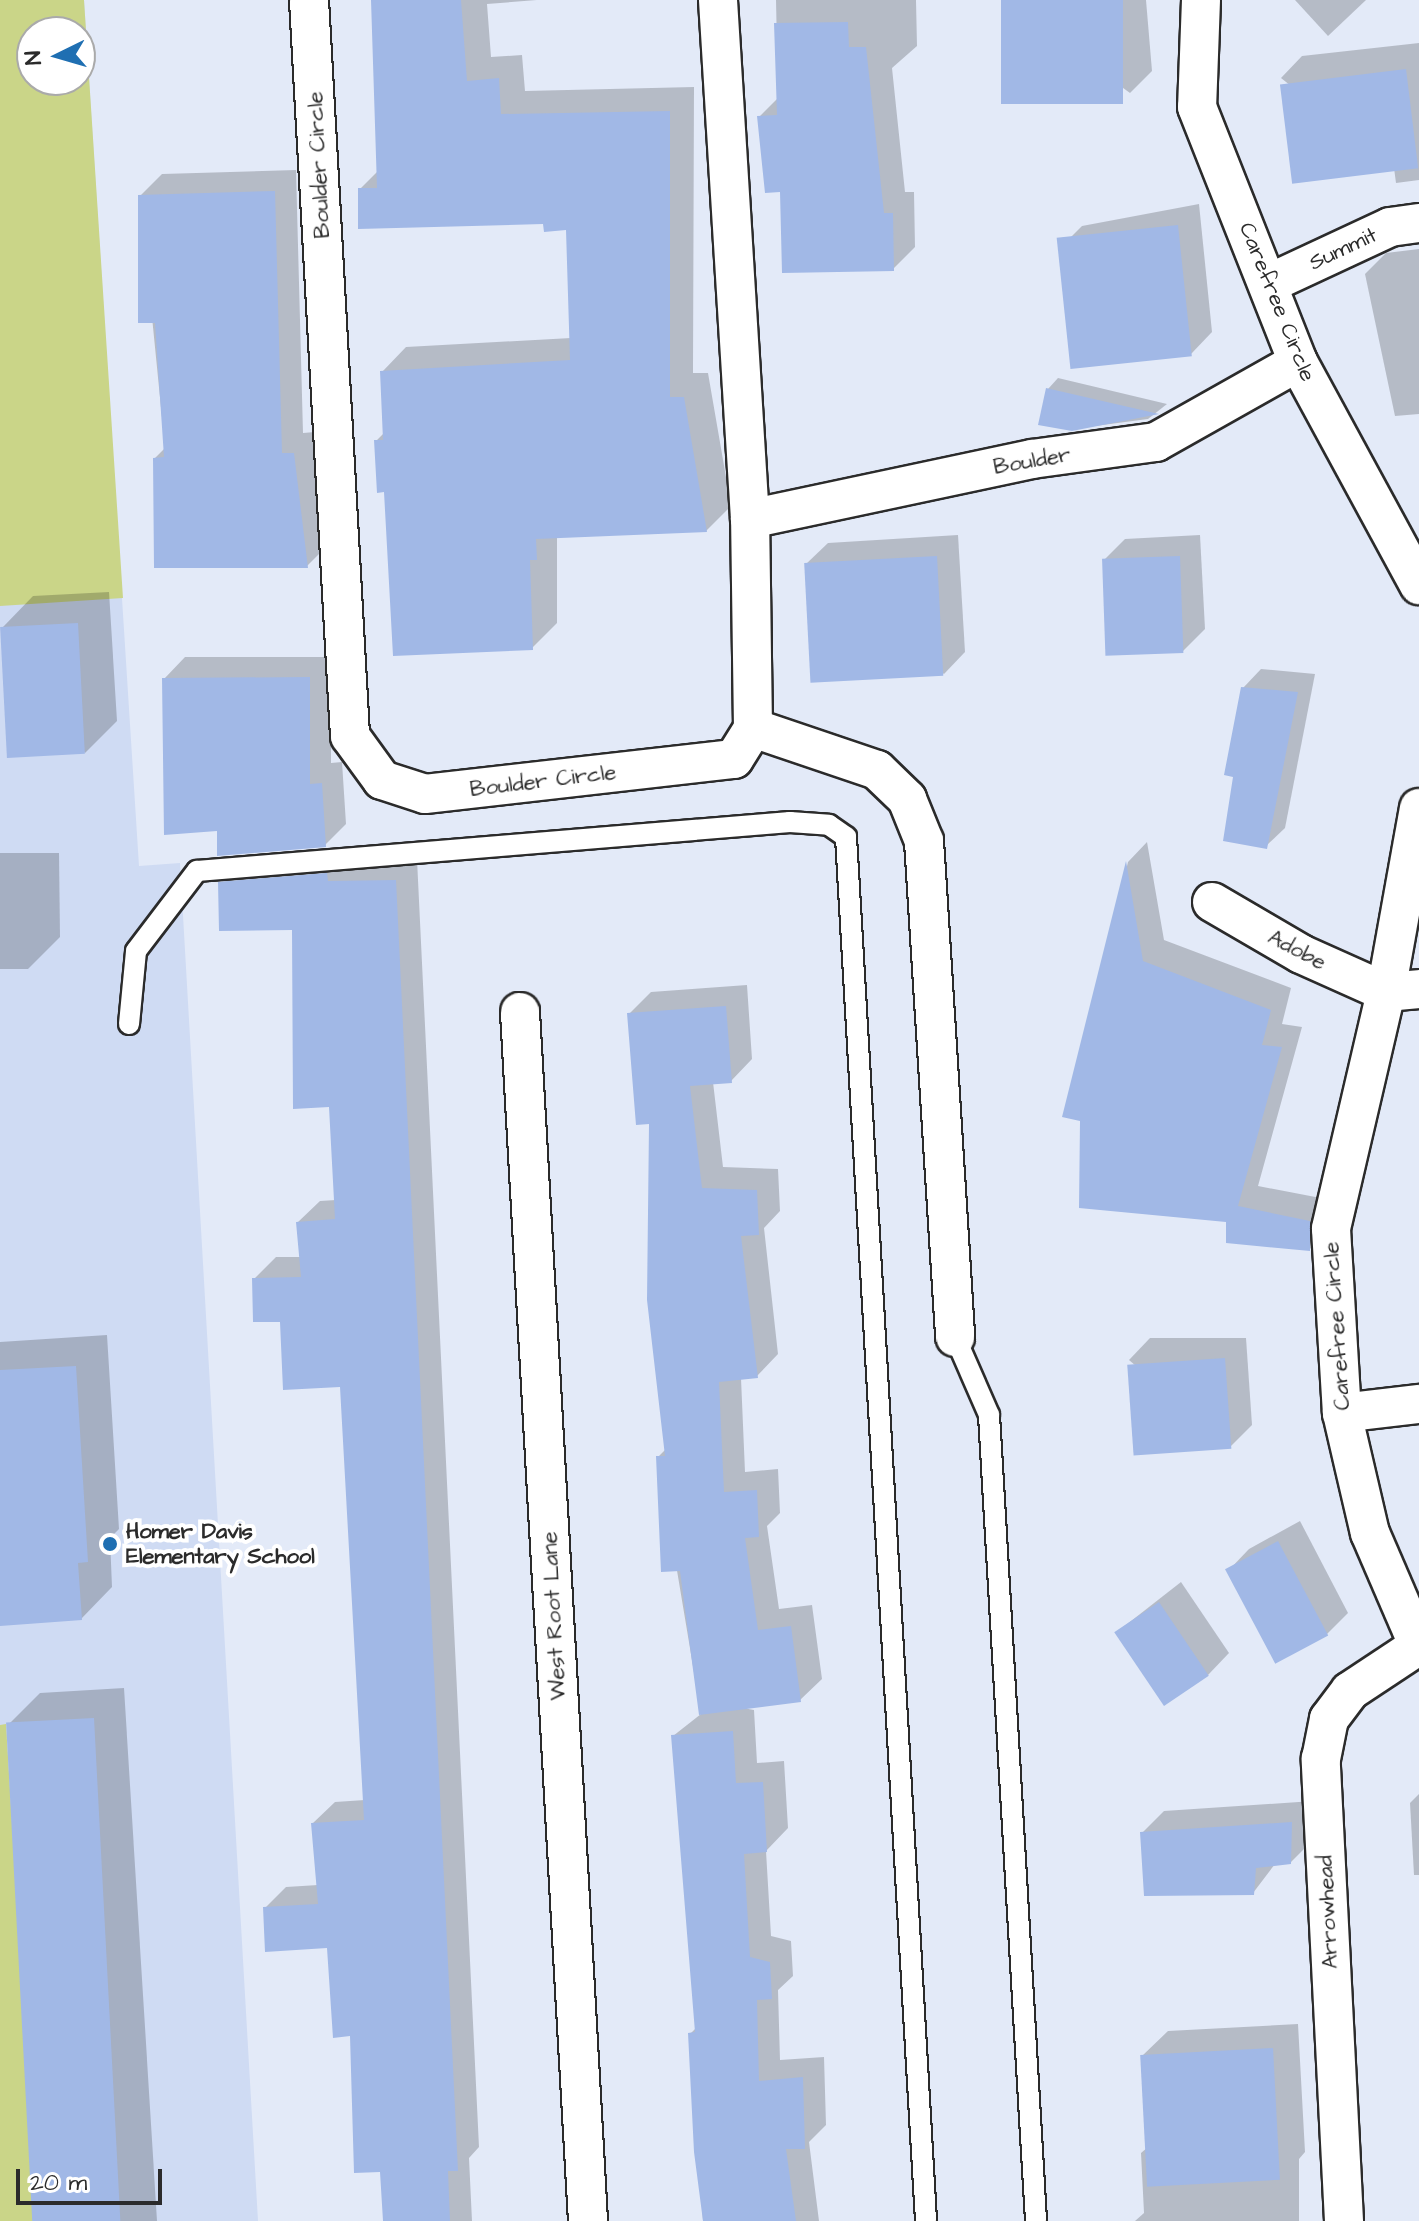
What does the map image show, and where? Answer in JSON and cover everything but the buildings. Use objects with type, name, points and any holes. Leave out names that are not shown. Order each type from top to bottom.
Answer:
[{"type":"street","name":"Boulder Circle","points":[[309,0],[350,736],[358,756],[382,780],[425,794],[734,759],[753,728]]},
{"type":"street","points":[[718,0],[750,519],[753,728],[877,770],[907,799],[924,841],[955,1337]]},
{"type":"street","name":"Carefree Circle","points":[[1201,0],[1197,107],[1270,283],[1298,362],[1419,585]]},
{"type":"street","name":"Summit","points":[[1270,283],[1390,227],[1419,223]]},
{"type":"street","name":"Boulder","points":[[750,519],[1032,459],[1156,442],[1298,362]]},
{"type":"street","name":"Carefree Circle","points":[[1418,1647],[1370,1533],[1342,1413],[1331,1229],[1403,990],[1419,808]]},
{"type":"street","name":"Adobe","points":[[1212,902],[1301,954],[1403,990]]},
{"type":"street","name":"West Root Lane","points":[[520,1012],[588,2221]]},
{"type":"street","points":[[1342,1413],[1419,1404]]},
{"type":"street","name":"Arrowhead","points":[[1344,2221],[1321,1759],[1329,1719],[1350,1691],[1418,1647]]},
{"type":"lane","points":[[129,1024],[136,951],[197,871],[790,822],[829,825],[846,837],[926,2221]]},
{"type":"lane","points":[[955,1337],[989,1415],[1036,2221]]},
{"type":"shaded area","name":"Homer Davis Elementary School","points":[[0,0],[84,0],[85,16],[16,16],[16,96],[90,96],[139,866],[180,863],[258,2221],[0,2221]]},
{"type":"green space","points":[[0,0],[84,0],[85,16],[16,16],[16,96],[90,96],[123,598],[0,606]]},
{"type":"green space","points":[[6,1724],[36,2221],[0,2221],[0,1725]]},
{"type":"place","name":"Homer Davis Elementary School","points":[[110,1544]]}]
